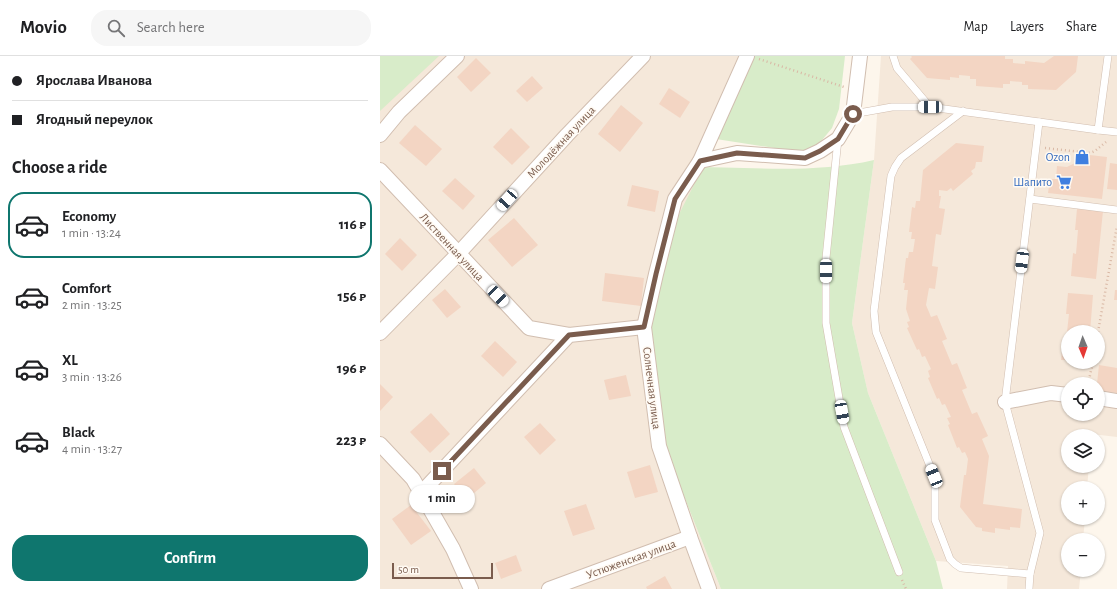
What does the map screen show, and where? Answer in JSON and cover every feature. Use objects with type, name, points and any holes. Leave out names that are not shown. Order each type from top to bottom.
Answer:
[{"type":"street","points":[[380,135],[399,112],[458,56]]},
{"type":"street","name":"Молодёжная улица","points":[[380,333],[458,254],[642,56]]},
{"type":"street","points":[[700,161],[737,153],[805,158],[820,151],[838,139],[853,114],[860,56]]},
{"type":"street","name":"Солнечная улица","points":[[709,589],[659,446],[644,327],[675,199],[700,161],[752,57]]},
{"type":"street","name":"Лиственная улица","points":[[380,170],[529,328],[569,335],[644,327]]},
{"type":"street","points":[[421,493],[569,335]]},
{"type":"street","points":[[1005,402],[1051,393],[1061,394]]},
{"type":"street","points":[[1105,399],[1117,401]]},
{"type":"street","points":[[380,444],[413,479],[454,549],[471,589]]},
{"type":"street","name":"Устюженская улица","points":[[549,589],[690,537]]},
{"type":"lane","points":[[893,56],[897,68],[930,107]]},
{"type":"lane","points":[[1098,130],[1108,56]]},
{"type":"lane","points":[[853,114],[892,107],[930,107],[1117,132]]},
{"type":"lane","points":[[963,111],[901,158],[891,176],[874,311],[876,332],[934,476],[936,484],[935,520],[950,559],[961,568],[1030,574]]},
{"type":"lane","points":[[1029,589],[1030,574],[1040,533],[1005,402],[1039,122]]},
{"type":"lane","points":[[838,139],[826,258],[826,323],[844,427],[899,572]]},
{"type":"lane","points":[[1030,198],[1117,210]]},
{"type":"path","points":[[752,57],[856,91]]},
{"type":"path","points":[[1036,147],[1090,153],[1095,151],[1104,142],[1110,140]]},
{"type":"path","points":[[1099,325],[1117,226]]},
{"type":"shaded area","points":[[380,56],[754,56],[698,180],[674,224],[666,451],[721,589],[380,589]]},
{"type":"shaded area","points":[[881,56],[1117,56],[1117,437],[1105,436],[1105,429],[1061,429],[1061,473],[1088,473],[1088,481],[1061,481],[1061,525],[1084,525],[1084,533],[1061,533],[1061,577],[1080,577],[1079,589],[1007,589],[1008,566],[936,561],[868,393],[852,323],[874,160]]},
{"type":"green space","points":[[380,56],[439,56],[380,111]]},
{"type":"green space","points":[[754,56],[845,56],[839,109],[832,128],[818,145],[800,152],[716,139]]},
{"type":"green space","points":[[874,160],[852,323],[868,393],[936,561],[943,589],[721,589],[666,451],[649,336],[674,224],[703,167],[789,169],[832,167]]},
{"type":"building","points":[[911,56],[1005,56],[1005,59],[1013,59],[1013,63],[1025,64],[1025,61],[1044,63],[1054,56],[1078,56],[1076,72],[1056,90],[1028,89],[1028,85],[1022,85],[1022,82],[1010,81],[1010,84],[1003,84],[1003,88],[976,86],[976,79],[970,79],[970,76],[959,75],[959,78],[950,77],[950,80],[927,78],[910,59],[912,57]]},
{"type":"building","points":[[476,58],[491,73],[471,92],[457,77]]},
{"type":"building","points":[[532,76],[543,88],[527,102],[516,91]]},
{"type":"building","points":[[669,88],[690,102],[680,118],[659,104]]},
{"type":"building","points":[[621,105],[643,123],[620,152],[598,134]]},
{"type":"building","points":[[415,125],[442,149],[426,166],[399,143]]},
{"type":"building","points":[[511,128],[530,147],[512,165],[493,147]]},
{"type":"building","points":[[956,143],[984,146],[982,162],[976,162],[975,168],[971,171],[973,174],[953,191],[951,188],[947,191],[939,190],[939,196],[941,196],[939,208],[945,209],[941,235],[936,234],[932,266],[938,267],[935,289],[929,288],[926,305],[931,317],[937,315],[947,339],[942,341],[952,365],[957,363],[967,388],[962,390],[972,414],[977,412],[988,436],[982,439],[989,456],[983,504],[1022,509],[1020,528],[1010,527],[1010,530],[995,528],[995,533],[982,531],[982,528],[976,527],[960,507],[964,475],[966,475],[968,459],[965,452],[962,453],[959,447],[957,448],[948,425],[950,424],[947,418],[951,417],[945,404],[942,405],[939,398],[937,399],[928,378],[930,377],[928,371],[931,369],[925,356],[922,357],[919,349],[917,350],[907,328],[909,327],[907,322],[910,321],[906,309],[908,290],[904,290],[905,283],[903,283],[906,258],[908,258],[909,252],[913,252],[915,239],[911,239],[912,232],[909,232],[912,207],[915,208],[916,201],[920,201],[923,170]]},
{"type":"building","points":[[1081,154],[1107,157],[1102,199],[1048,193],[1050,179],[1056,179],[1057,166],[1067,167],[1075,163]]},
{"type":"building","points":[[1110,163],[1117,164],[1117,190],[1107,189]]},
{"type":"building","points":[[455,178],[475,196],[463,210],[442,191]]},
{"type":"building","points":[[632,185],[659,191],[655,212],[627,206]]},
{"type":"building","points":[[1077,209],[1103,211],[1096,279],[1071,276],[1073,253],[1076,254],[1078,230],[1075,230]]},
{"type":"building","points":[[514,218],[538,245],[512,267],[488,240]]},
{"type":"building","points":[[400,238],[417,255],[402,271],[385,254]]},
{"type":"building","points":[[605,273],[644,278],[641,306],[602,301]]},
{"type":"building","points":[[445,289],[461,307],[447,318],[432,300]]},
{"type":"building","points":[[1115,290],[1117,290],[1117,300],[1114,300]]},
{"type":"building","points":[[1068,293],[1093,295],[1091,325],[1068,325],[1069,314],[1066,314]]},
{"type":"building","points":[[495,341],[517,362],[503,377],[481,356]]},
{"type":"building","points":[[1105,366],[1117,368],[1117,393],[1105,392],[1105,377],[1098,377],[1099,369],[1105,369]]},
{"type":"building","points":[[626,375],[631,396],[609,400],[604,380]]},
{"type":"building","points":[[380,384],[393,397],[380,411]]},
{"type":"building","points":[[431,413],[450,434],[430,453],[410,432]]},
{"type":"building","points":[[540,423],[556,440],[540,455],[524,437]]},
{"type":"building","points":[[650,465],[658,492],[635,498],[627,472]]},
{"type":"building","points":[[474,468],[486,483],[467,499],[454,484]]},
{"type":"building","points":[[586,504],[595,529],[573,536],[564,511]]},
{"type":"building","points":[[411,505],[431,531],[411,545],[392,519]]},
{"type":"building","points":[[516,555],[522,571],[501,579],[495,563]]},
{"type":"building","points":[[665,576],[672,589],[647,589],[646,587]]},
{"type":"place","name":"Ozon","points":[[1082,157]]},
{"type":"place","name":"Шапито","points":[[1064,182]]},
{"type":"route","points":[[442,471],[569,335],[644,327],[675,199],[700,161],[737,153],[805,158],[820,151],[838,139],[853,114]]}]
